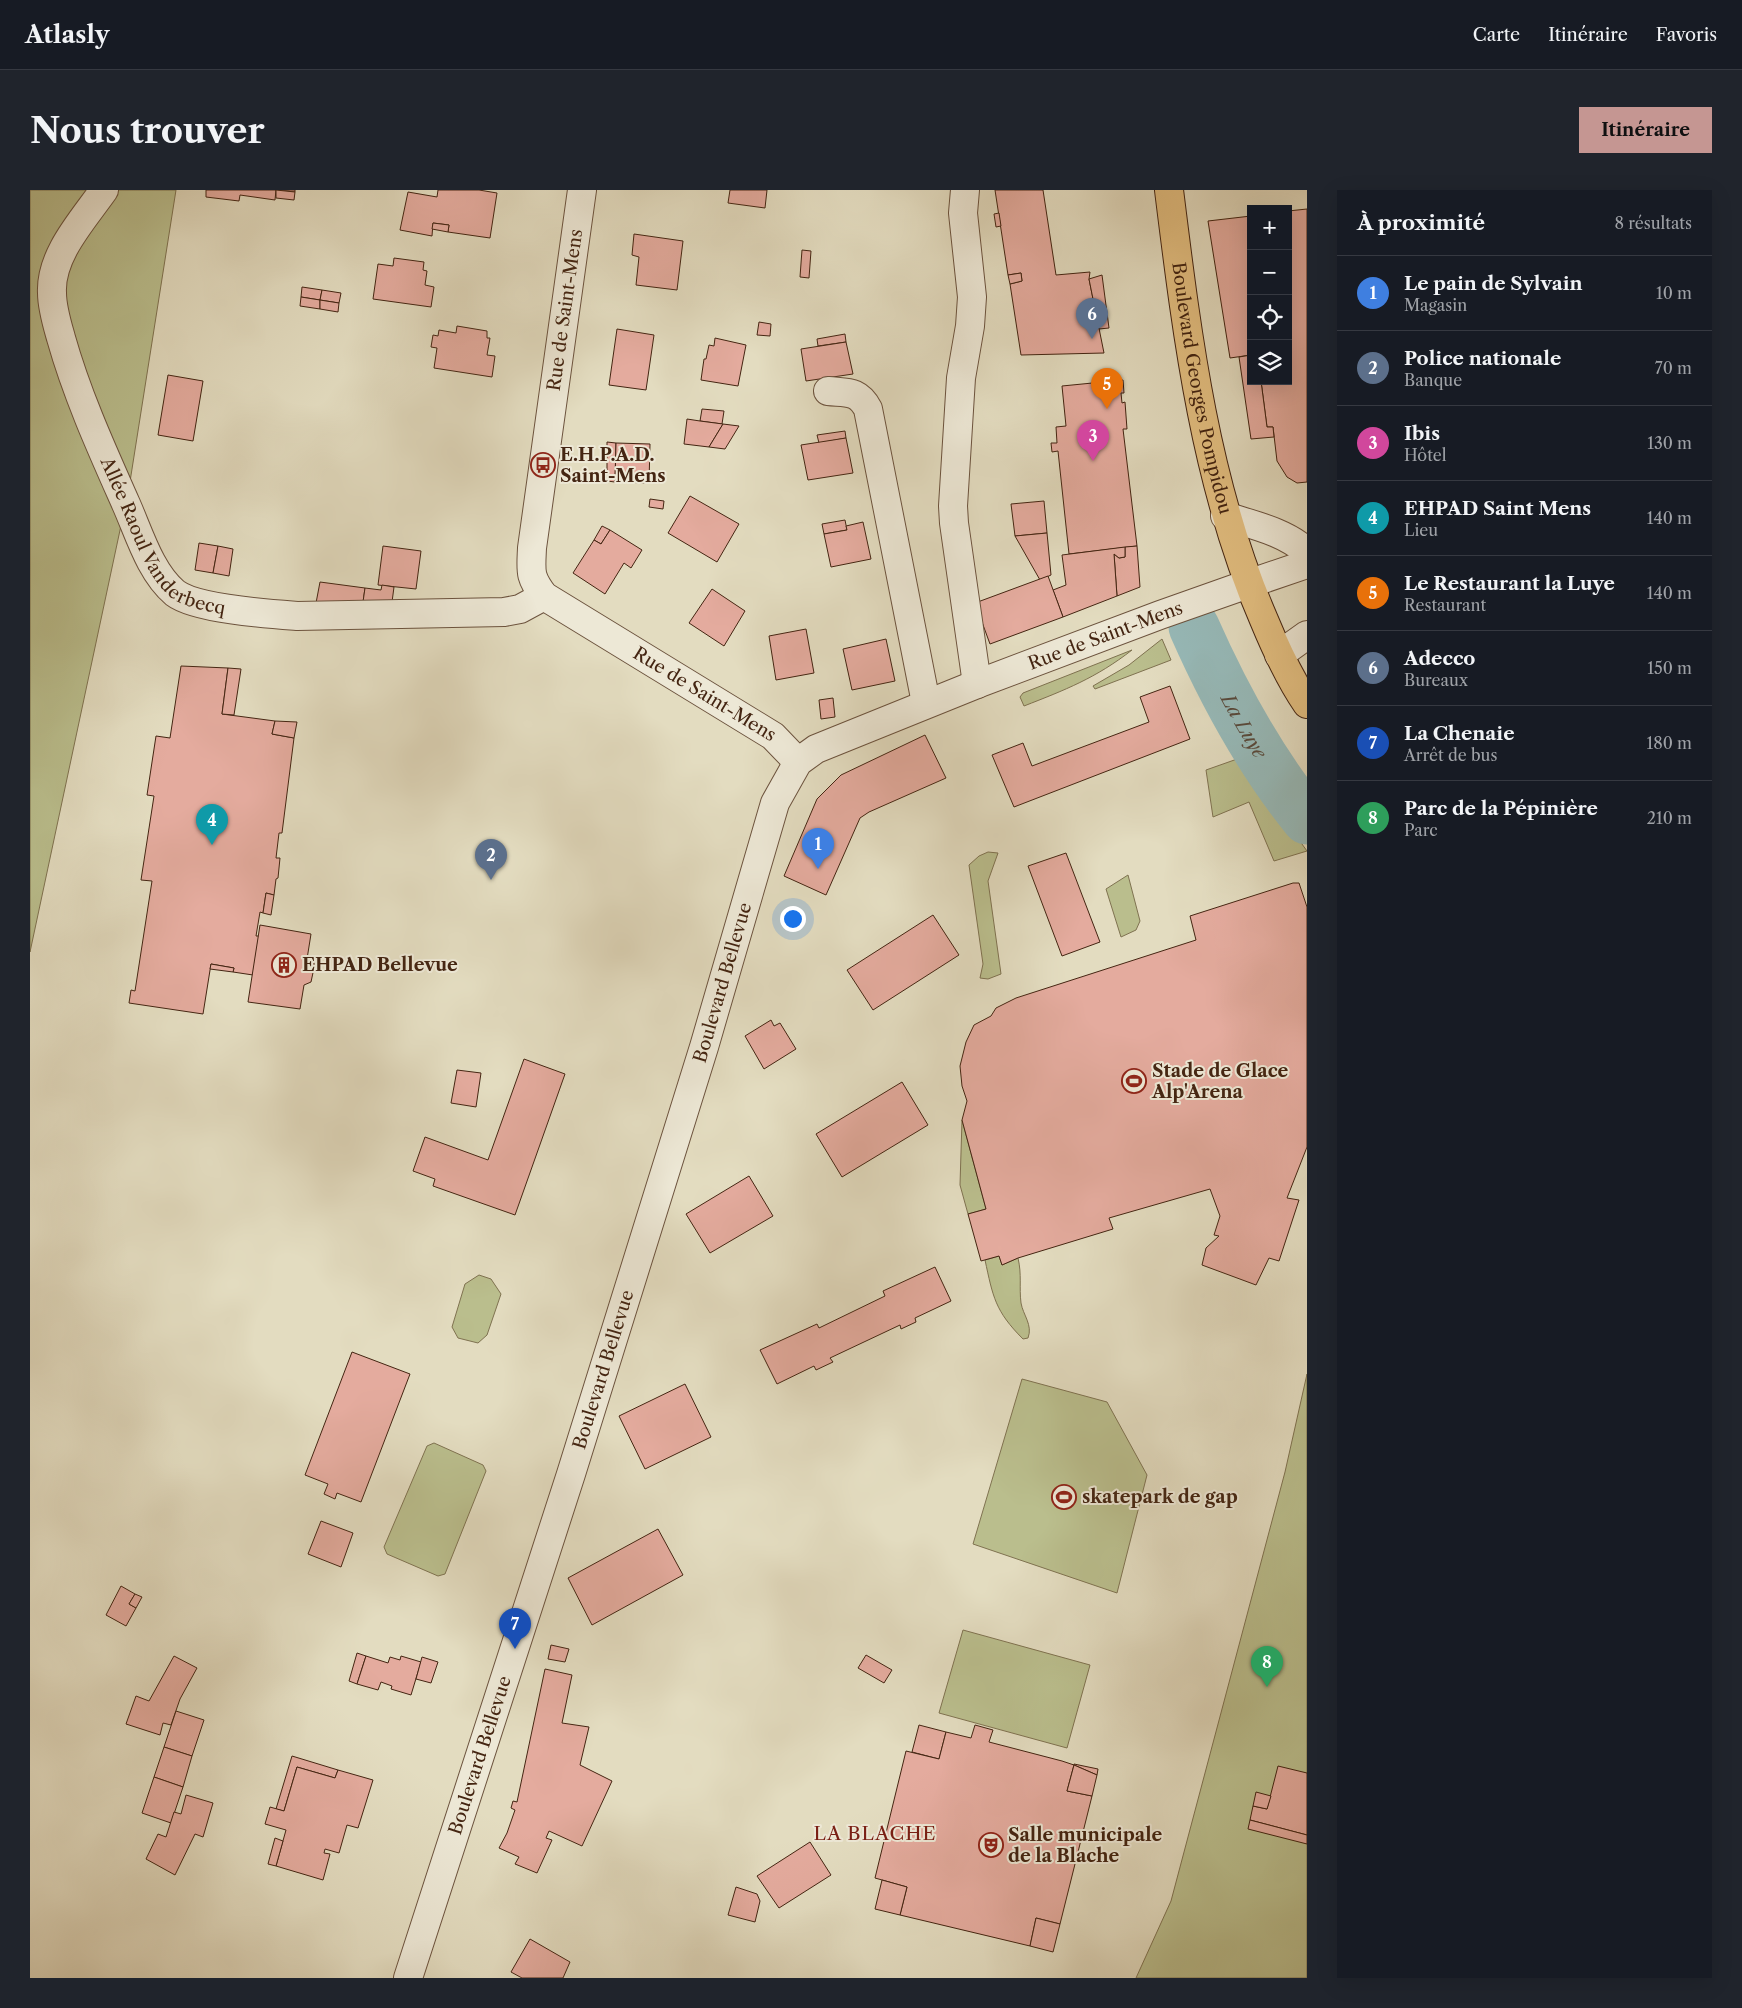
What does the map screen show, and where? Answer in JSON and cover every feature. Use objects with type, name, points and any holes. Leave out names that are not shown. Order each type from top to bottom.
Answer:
[{"type":"main road","name":"Boulevard Georges Pompidou","points":[[1169,190],[1180,280],[1196,372],[1226,516],[1248,584],[1279,655],[1307,704]]},
{"type":"street","name":"Allée Raoul Vanderbecq","points":[[104,190],[66,245],[60,258],[54,276],[52,293],[56,320],[72,377],[119,489],[150,558],[164,582],[176,593],[187,599],[217,606],[277,615],[298,616],[504,612],[520,609],[544,596]]},
{"type":"street","name":"Rue de Saint-Mens","points":[[582,190],[532,548],[531,568],[533,582],[544,596],[773,736],[798,762],[816,749],[832,742],[977,684],[1160,615],[1307,564]]},
{"type":"street","points":[[965,190],[963,212],[972,297],[970,326],[961,378],[953,506],[977,684]]},
{"type":"street","points":[[828,390],[856,394],[863,399],[868,409],[926,704]]},
{"type":"street","points":[[1226,516],[1278,534],[1299,544],[1307,552]]},
{"type":"street","points":[[1279,655],[1307,636]]},
{"type":"street","name":"Boulevard Bellevue","points":[[408,1978],[571,1474],[704,1047],[776,803],[798,762]]},
{"type":"green space","points":[[30,190],[176,190],[129,488],[30,952]]},
{"type":"green space","points":[[1162,639],[1171,660],[1095,689],[1093,686],[1129,665]]},
{"type":"green space","points":[[1132,650],[1093,676],[1067,689],[1024,706],[1020,697],[1023,693]]},
{"type":"green space","points":[[1240,758],[1307,851],[1274,861],[1249,802],[1213,817],[1206,770]]},
{"type":"green space","points":[[988,852],[998,853],[988,881],[1001,974],[988,979],[980,978],[983,964],[969,865],[979,856]]},
{"type":"green space","points":[[1128,875],[1140,921],[1136,930],[1121,937],[1106,889]]},
{"type":"green space","points":[[962,1120],[986,1209],[968,1214],[960,1185]]},
{"type":"green space","points":[[999,1256],[1002,1265],[1018,1258],[1021,1303],[1029,1324],[1028,1338],[1023,1339],[1006,1320],[996,1303],[985,1260]]},
{"type":"green space","points":[[479,1275],[491,1279],[501,1294],[487,1335],[478,1343],[458,1338],[452,1327],[465,1284]]},
{"type":"green space","points":[[1307,1374],[1307,1978],[1136,1978],[1171,1901],[1285,1472]]},
{"type":"green space","name":"skatepark de gap","points":[[1022,1379],[1107,1402],[1147,1475],[1117,1593],[973,1544]]},
{"type":"green space","points":[[434,1443],[483,1465],[486,1471],[445,1574],[438,1576],[387,1554],[384,1547],[427,1446]]},
{"type":"green space","points":[[963,1630],[1090,1665],[1067,1748],[939,1713]]},
{"type":"building","points":[[206,190],[276,190],[275,200],[240,195],[239,201],[206,197]]},
{"type":"building","points":[[276,190],[295,190],[295,192]]},
{"type":"building","points":[[276,190],[295,192],[294,200],[276,198]]},
{"type":"building","points":[[438,190],[479,190],[497,193],[490,238],[448,232],[449,225],[433,223],[432,236],[400,230],[408,192],[437,197]]},
{"type":"building","points":[[730,190],[767,190],[765,208],[728,203]]},
{"type":"building","points":[[995,190],[1043,190],[1056,275],[1090,272],[1089,279],[1104,353],[1021,355],[1010,284],[1022,281],[1021,273],[1008,275]]},
{"type":"building","points":[[1307,209],[1307,482],[1297,483],[1287,477],[1277,461],[1273,427],[1267,427],[1262,385],[1292,385],[1292,211]]},
{"type":"building","points":[[999,213],[1001,226],[996,227],[994,214]]},
{"type":"building","points":[[1247,216],[1247,356],[1230,358],[1208,221]]},
{"type":"building","points":[[433,223],[449,225],[448,232],[432,229]]},
{"type":"building","points":[[634,234],[683,241],[677,290],[636,285],[639,257],[632,255]]},
{"type":"building","points":[[802,250],[811,251],[809,278],[800,277]]},
{"type":"building","points":[[394,258],[424,262],[423,270],[427,271],[425,285],[434,287],[431,307],[373,299],[378,264],[393,266]]},
{"type":"building","points":[[1021,273],[1022,281],[1010,284],[1008,275]]},
{"type":"building","points":[[1102,275],[1109,328],[1099,329],[1089,279]]},
{"type":"building","points":[[302,287],[322,290],[320,300],[301,297]]},
{"type":"building","points":[[322,290],[341,293],[339,303],[320,300]]},
{"type":"building","points":[[301,297],[320,300],[320,309],[300,306]]},
{"type":"building","points":[[320,300],[339,303],[338,312],[320,309]]},
{"type":"building","points":[[759,322],[771,324],[770,336],[757,335]]},
{"type":"building","points":[[457,326],[487,331],[487,338],[490,338],[487,355],[495,356],[492,377],[434,368],[437,348],[431,347],[433,335],[438,336],[439,330],[456,333]]},
{"type":"building","points":[[617,329],[654,335],[646,390],[609,385]]},
{"type":"building","points":[[845,334],[846,342],[818,346],[817,339]]},
{"type":"building","points":[[715,338],[746,345],[738,386],[701,380],[704,359],[706,359],[709,345],[714,346]]},
{"type":"building","points":[[846,342],[853,374],[806,381],[801,349]]},
{"type":"building","points":[[1247,356],[1247,385],[1262,385],[1267,427],[1273,427],[1274,437],[1251,439],[1239,357]]},
{"type":"building","points":[[168,375],[203,381],[193,441],[158,435]]},
{"type":"building","points":[[1123,380],[1124,393],[1121,393],[1122,403],[1125,402],[1127,429],[1123,429],[1137,546],[1069,554],[1058,451],[1052,452],[1051,443],[1057,443],[1056,427],[1066,426],[1062,386]]},
{"type":"building","points":[[702,409],[724,411],[722,424],[700,421]]},
{"type":"building","points":[[687,419],[723,424],[709,447],[684,444]]},
{"type":"building","points":[[723,424],[739,426],[725,449],[709,447]]},
{"type":"building","points":[[845,431],[846,438],[819,443],[817,435]]},
{"type":"building","points":[[846,438],[853,473],[808,480],[801,445]]},
{"type":"building","points":[[607,442],[616,443],[615,482],[607,481]]},
{"type":"building","points":[[616,443],[650,444],[649,483],[615,482]]},
{"type":"building","points":[[690,496],[739,524],[717,562],[668,533]]},
{"type":"building","points":[[650,499],[664,501],[663,509],[649,507]]},
{"type":"building","points":[[1044,501],[1047,533],[1015,536],[1011,504]]},
{"type":"building","points":[[845,520],[847,530],[824,534],[822,524]]},
{"type":"building","points":[[863,522],[871,559],[831,567],[824,534],[847,530],[846,526]]},
{"type":"building","points":[[602,526],[610,530],[601,544],[594,540]]},
{"type":"building","points":[[610,530],[642,550],[631,568],[624,563],[605,594],[573,573],[594,540],[601,544]]},
{"type":"building","points":[[1047,533],[1051,575],[1040,580],[1015,536]]},
{"type":"building","points":[[199,543],[218,546],[213,573],[195,570]]},
{"type":"building","points":[[218,546],[233,549],[229,576],[213,573]]},
{"type":"building","points":[[383,546],[421,551],[416,589],[378,585]]},
{"type":"building","points":[[1137,546],[1140,587],[1117,596],[1114,554],[1119,558],[1125,557],[1125,547]]},
{"type":"building","points":[[1125,547],[1125,557],[1119,558],[1114,554],[1117,596],[1063,617],[1053,590],[1066,585],[1062,555]]},
{"type":"building","points":[[1048,576],[1063,617],[990,644],[975,603]]},
{"type":"building","points":[[320,582],[365,588],[363,602],[316,603]]},
{"type":"building","points":[[382,585],[394,587],[392,602],[363,602],[365,588],[381,590]]},
{"type":"building","points":[[712,589],[745,611],[724,646],[689,623]]},
{"type":"building","points":[[806,629],[814,673],[776,680],[769,636]]},
{"type":"building","points":[[886,639],[895,681],[852,690],[843,649]]},
{"type":"building","points":[[181,666],[228,668],[222,714],[275,721],[272,734],[294,738],[282,833],[279,833],[276,858],[280,858],[278,878],[276,879],[274,895],[266,893],[263,913],[260,912],[256,936],[259,936],[253,975],[233,972],[234,968],[211,964],[203,1014],[129,1003],[131,990],[135,991],[152,881],[141,880],[154,796],[147,795],[156,736],[170,738]]},
{"type":"building","points":[[228,668],[241,669],[234,715],[222,714]]},
{"type":"building","points":[[1170,686],[1190,739],[1014,807],[992,755],[1023,743],[1032,766],[1149,722],[1140,697]]},
{"type":"building","points":[[833,698],[835,717],[821,719],[819,700]]},
{"type":"building","points":[[275,721],[297,722],[294,738],[272,734]]},
{"type":"building","points":[[925,735],[946,778],[869,812],[860,818],[826,895],[784,876],[817,799],[841,775]]},
{"type":"building","points":[[1066,853],[1100,942],[1062,956],[1028,866]]},
{"type":"building","name":"Stade de Glace Alp'Arena","points":[[1293,883],[1299,883],[1307,907],[1307,1147],[1287,1198],[1299,1200],[1279,1261],[1269,1258],[1256,1285],[1202,1265],[1206,1248],[1219,1236],[1214,1235],[1220,1216],[1210,1189],[1109,1218],[1113,1229],[1018,1258],[1002,1265],[999,1256],[981,1261],[968,1214],[986,1209],[962,1120],[967,1101],[962,1086],[960,1066],[966,1042],[974,1025],[991,1016],[996,1008],[1016,998],[1196,940],[1190,916]]},
{"type":"building","points":[[266,893],[274,895],[271,915],[263,913]]},
{"type":"building","points":[[933,915],[959,955],[873,1010],[847,970]]},
{"type":"building","name":"EHPAD Bellevue","points":[[260,925],[311,934],[307,959],[314,962],[314,968],[311,982],[304,985],[300,1009],[248,1002]]},
{"type":"building","points":[[211,964],[234,968],[233,972],[210,969]]},
{"type":"building","points":[[771,1020],[774,1026],[780,1023],[796,1049],[764,1069],[745,1036]]},
{"type":"building","points":[[524,1059],[565,1074],[515,1215],[433,1186],[435,1179],[413,1171],[425,1137],[488,1160]]},
{"type":"building","points":[[457,1070],[481,1073],[476,1107],[451,1103]]},
{"type":"building","points":[[902,1082],[928,1125],[842,1177],[816,1134]]},
{"type":"building","points":[[749,1176],[773,1216],[710,1253],[686,1214]]},
{"type":"building","points":[[935,1267],[951,1301],[915,1318],[916,1322],[901,1329],[900,1325],[830,1358],[833,1362],[816,1370],[814,1366],[777,1384],[760,1350],[817,1324],[819,1328],[885,1296],[883,1291]]},
{"type":"building","points":[[352,1352],[410,1374],[361,1502],[337,1493],[335,1499],[324,1494],[328,1484],[305,1475]]},
{"type":"building","points":[[685,1384],[711,1437],[645,1469],[619,1416]]},
{"type":"building","points":[[321,1521],[353,1533],[341,1567],[308,1554]]},
{"type":"building","points":[[658,1529],[683,1575],[592,1625],[568,1578]]},
{"type":"building","points":[[121,1586],[135,1594],[129,1604],[136,1608],[126,1626],[106,1615]]},
{"type":"building","points":[[135,1594],[142,1597],[136,1608],[129,1604]]},
{"type":"building","points":[[551,1645],[569,1649],[565,1662],[548,1659]]},
{"type":"building","points":[[357,1653],[366,1656],[357,1684],[349,1681]]},
{"type":"building","points":[[866,1655],[892,1670],[884,1683],[858,1668]]},
{"type":"building","points":[[174,1656],[197,1668],[180,1699],[171,1725],[163,1723],[160,1735],[126,1724],[136,1696],[149,1701]]},
{"type":"building","points":[[366,1656],[388,1663],[390,1657],[400,1660],[401,1656],[421,1662],[411,1695],[391,1689],[392,1686],[381,1682],[378,1690],[357,1684]]},
{"type":"building","points":[[422,1657],[438,1662],[431,1683],[416,1679]]},
{"type":"building","points":[[545,1669],[572,1675],[562,1723],[589,1727],[580,1765],[612,1781],[582,1846],[549,1831],[546,1838],[552,1840],[537,1873],[515,1864],[519,1857],[499,1848],[507,1833],[515,1810],[511,1808],[513,1801],[517,1802]]},
{"type":"building","points":[[176,1711],[204,1720],[192,1756],[164,1747]]},
{"type":"building","points":[[919,1725],[946,1732],[939,1759],[912,1752]]},
{"type":"building","points":[[975,1725],[993,1730],[989,1742],[1074,1765],[1067,1791],[1092,1796],[1060,1924],[1036,1918],[1030,1946],[900,1915],[907,1887],[875,1878],[906,1751],[939,1759],[946,1732],[971,1738]]},
{"type":"building","points":[[164,1747],[192,1756],[183,1787],[154,1777]]},
{"type":"building","points":[[292,1756],[338,1770],[335,1778],[297,1767],[284,1811],[276,1809]]},
{"type":"building","points":[[1074,1765],[1098,1769],[1097,1775]]},
{"type":"building","points":[[1074,1765],[1097,1775],[1092,1796],[1067,1791]]},
{"type":"building","points":[[1278,1766],[1307,1773],[1307,1835],[1250,1820],[1253,1806],[1267,1809]]},
{"type":"building","points":[[297,1767],[335,1778],[338,1770],[373,1780],[358,1828],[347,1825],[339,1853],[325,1849],[324,1853],[330,1854],[323,1880],[276,1866],[286,1830],[265,1824],[270,1807],[284,1811]]},
{"type":"building","points":[[154,1777],[183,1787],[171,1823],[142,1813]]},
{"type":"building","points":[[1256,1792],[1271,1796],[1267,1809],[1253,1806]]},
{"type":"building","points":[[186,1795],[213,1803],[203,1837],[195,1834],[175,1875],[146,1859],[158,1834],[166,1837],[174,1812],[181,1814]]},
{"type":"building","points":[[1250,1820],[1307,1835],[1307,1844],[1248,1829]]},
{"type":"building","points":[[275,1838],[283,1841],[276,1866],[268,1864]]},
{"type":"building","points":[[810,1842],[831,1875],[779,1908],[757,1876]]},
{"type":"building","points":[[882,1880],[907,1887],[900,1915],[875,1909]]},
{"type":"building","points":[[736,1887],[757,1894],[760,1901],[755,1922],[728,1915]]},
{"type":"building","points":[[1036,1918],[1060,1924],[1053,1952],[1030,1946]]},
{"type":"building","points":[[530,1939],[570,1962],[563,1978],[522,1978],[511,1972]]},
{"type":"waterway","name":"La Luye","points":[[1194,627],[1244,727],[1274,774],[1307,819]]},
{"type":"place","name":"Adecco","points":[[1092,339]]},
{"type":"place","name":"Le Restaurant la Luye","points":[[1107,409]]},
{"type":"place","name":"Ibis","points":[[1093,461]]},
{"type":"place","name":"E.H.P.A.D. Saint-Mens","points":[[543,465]]},
{"type":"place","name":"EHPAD Saint Mens","points":[[212,845]]},
{"type":"place","name":"Le pain de Sylvain","points":[[818,869]]},
{"type":"place","name":"Police nationale","points":[[491,880]]},
{"type":"place","name":"EHPAD Bellevue","points":[[284,965]]},
{"type":"place","name":"Stade de Glace Alp'Arena","points":[[1134,1081]]},
{"type":"place","name":"skatepark de gap","points":[[1064,1497]]},
{"type":"place","name":"La Chenaie","points":[[515,1649]]},
{"type":"place","name":"Parc de la Pépinière","points":[[1267,1687]]},
{"type":"place","name":"Salle municipale de la Blache","points":[[991,1845]]},
{"type":"district","name":"LA BLACHE","points":[[875,1833]]}]
